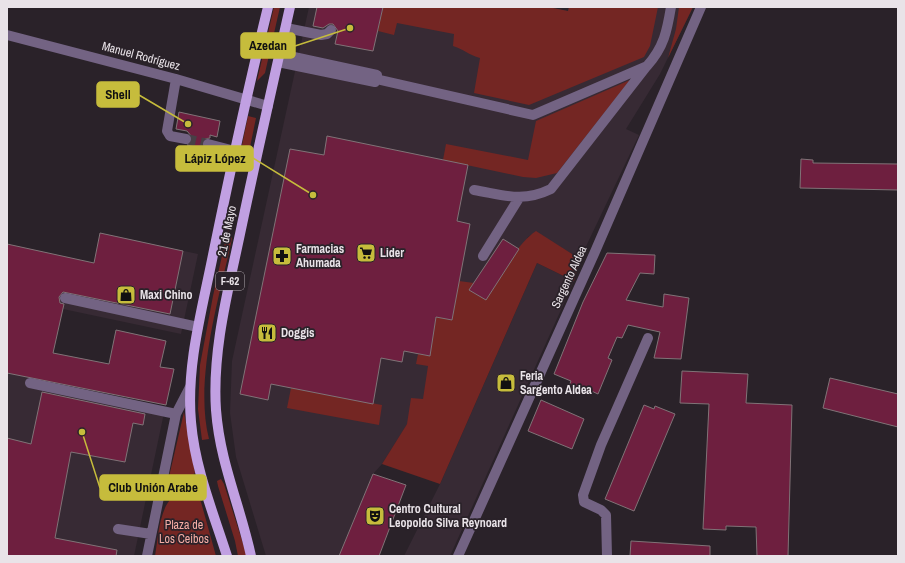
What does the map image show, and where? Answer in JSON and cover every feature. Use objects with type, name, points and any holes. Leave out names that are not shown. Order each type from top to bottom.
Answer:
[{"type":"main road","name":"21 de Mayo","points":[[227,556],[202,483],[194,445],[190,387],[198,327],[246,98],[268,7]]},
{"type":"main road","name":"21 de Mayo","points":[[252,556],[230,486],[220,442],[216,409],[216,372],[226,302],[290,7]]},
{"type":"street","points":[[474,190],[519,198],[536,196],[551,189],[658,54],[671,7]]},
{"type":"street","name":"Sargento Aldea","points":[[458,556],[594,254],[701,7]]},
{"type":"street","points":[[286,28],[321,35],[327,34],[331,30]]},
{"type":"street","name":"Manuel Rodríguez","points":[[7,35],[246,98],[268,106]]},
{"type":"street","points":[[279,58],[533,115],[647,66]]},
{"type":"street","points":[[176,79],[167,131],[170,136],[186,139]]},
{"type":"street","points":[[208,144],[235,151]]},
{"type":"street","points":[[483,256],[519,198]]},
{"type":"street","points":[[65,298],[198,327]]},
{"type":"street","points":[[607,556],[606,515],[600,510],[584,502],[583,496],[601,445],[648,338]]},
{"type":"street","points":[[30,383],[176,414]]},
{"type":"street","name":"21 de Mayo","points":[[147,556],[176,414],[190,387]]},
{"type":"street","points":[[160,494],[183,484],[202,483]]},
{"type":"street","points":[[118,529],[151,534]]},
{"type":"shaded area","points":[[309,7],[548,7],[568,11],[569,7],[693,7],[660,74],[626,129],[639,135],[580,259],[536,232],[528,237],[486,299],[382,464],[373,474],[339,556],[266,556],[236,457],[230,413],[232,361]]},
{"type":"shaded area","points":[[100,233],[198,254],[181,334],[63,309],[53,353],[48,352],[49,382],[165,408],[134,556],[7,556],[7,244],[94,263]]},
{"type":"shaded area","name":"Feria Sargento Aldea","points":[[537,263],[574,281],[450,556],[404,556],[440,484]]},
{"type":"green space","points":[[274,7],[280,7],[265,73],[257,81]]},
{"type":"green space","points":[[383,7],[548,7],[568,11],[569,7],[658,7],[650,46],[644,57],[529,105],[474,93],[480,58],[453,46],[454,34],[397,23],[394,35],[378,31]]},
{"type":"green space","points":[[679,7],[693,7],[668,58],[676,29]]},
{"type":"green space","points":[[630,80],[557,173],[536,178],[523,177],[443,160],[446,144],[528,160],[536,121]]},
{"type":"green space","points":[[248,116],[256,118],[250,147],[242,145]]},
{"type":"green space","points":[[228,229],[232,239],[215,313],[206,365],[204,391],[205,416],[209,439],[202,440],[198,409],[200,365]]},
{"type":"green space","points":[[536,231],[580,259],[574,281],[537,263],[440,484],[382,464],[407,424],[411,398],[423,399],[428,366],[416,364],[418,354],[430,356],[436,317],[452,320],[459,281],[474,283],[469,290],[486,299],[508,262],[528,237]]},
{"type":"green space","points":[[291,388],[382,405],[379,425],[287,408]]},
{"type":"green space","points":[[184,412],[195,473],[191,477],[168,481]]},
{"type":"green space","points":[[221,479],[224,484],[247,556],[238,556],[235,541],[218,486],[217,481]]},
{"type":"green space","name":"Plaza de Los Ceibos","points":[[186,489],[195,492],[201,502],[216,556],[155,556],[159,527],[165,507],[170,499],[177,493]]},
{"type":"building","points":[[317,7],[383,7],[373,51],[335,44],[338,31],[333,24],[329,24],[323,28],[313,26]]},
{"type":"building","points":[[179,112],[220,121],[217,137],[210,135],[210,138],[204,139],[202,145],[204,149],[187,145],[191,143],[192,137],[187,131],[176,129]]},
{"type":"building","name":"Lider","points":[[327,136],[468,165],[457,221],[470,224],[452,320],[436,317],[430,356],[404,351],[402,362],[381,358],[373,404],[271,384],[268,400],[240,394],[290,149],[324,155]]},
{"type":"building","points":[[801,159],[813,160],[813,163],[898,164],[898,190],[800,188]]},
{"type":"building","name":"Maxi Chino","points":[[100,233],[183,251],[170,314],[63,292],[59,297],[60,303],[64,304],[53,353],[109,364],[116,330],[166,341],[160,367],[174,369],[166,405],[7,373],[7,244],[94,263]]},
{"type":"building","points":[[503,239],[519,249],[486,300],[469,290]]},
{"type":"building","points":[[607,253],[655,255],[654,274],[640,273],[626,300],[663,307],[664,294],[689,298],[681,359],[654,358],[660,332],[628,325],[622,338],[617,337],[608,358],[612,360],[598,394],[587,389],[586,392],[569,386],[571,381],[554,374],[583,302]]},
{"type":"building","points":[[682,371],[748,374],[746,403],[792,405],[788,556],[757,556],[756,527],[726,526],[726,530],[703,529],[709,404],[680,403]]},
{"type":"building","points":[[830,378],[898,394],[898,427],[823,408]]},
{"type":"building","points":[[42,392],[145,414],[143,425],[133,423],[125,462],[71,452],[55,538],[117,550],[116,556],[7,556],[7,438],[31,444]]},
{"type":"building","points":[[541,400],[584,419],[572,449],[528,431]]},
{"type":"building","points":[[644,405],[654,409],[655,406],[675,414],[634,511],[605,499]]},
{"type":"building","name":"Centro Cultural Leopoldo Silva Reynoard","points":[[373,474],[406,485],[379,556],[339,556]]},
{"type":"building","points":[[631,541],[710,546],[710,556],[630,556]]},
{"type":"tunnel","points":[[186,139],[208,144]]},
{"type":"place","name":"Azedan","points":[[350,28]]},
{"type":"place","name":"Shell","points":[[188,124]]},
{"type":"place","name":"Lápiz López","points":[[313,195]]},
{"type":"place","name":"Lider","points":[[366,253]]},
{"type":"place","name":"Farmacias Ahumada","points":[[282,256]]},
{"type":"place","name":"Maxi Chino","points":[[126,295]]},
{"type":"place","name":"Doggis","points":[[267,333]]},
{"type":"place","name":"Feria Sargento Aldea","points":[[506,383]]},
{"type":"place","name":"Club Unión Arabe","points":[[82,432]]},
{"type":"place","name":"Centro Cultural Leopoldo Silva Reynoard","points":[[375,516]]}]
